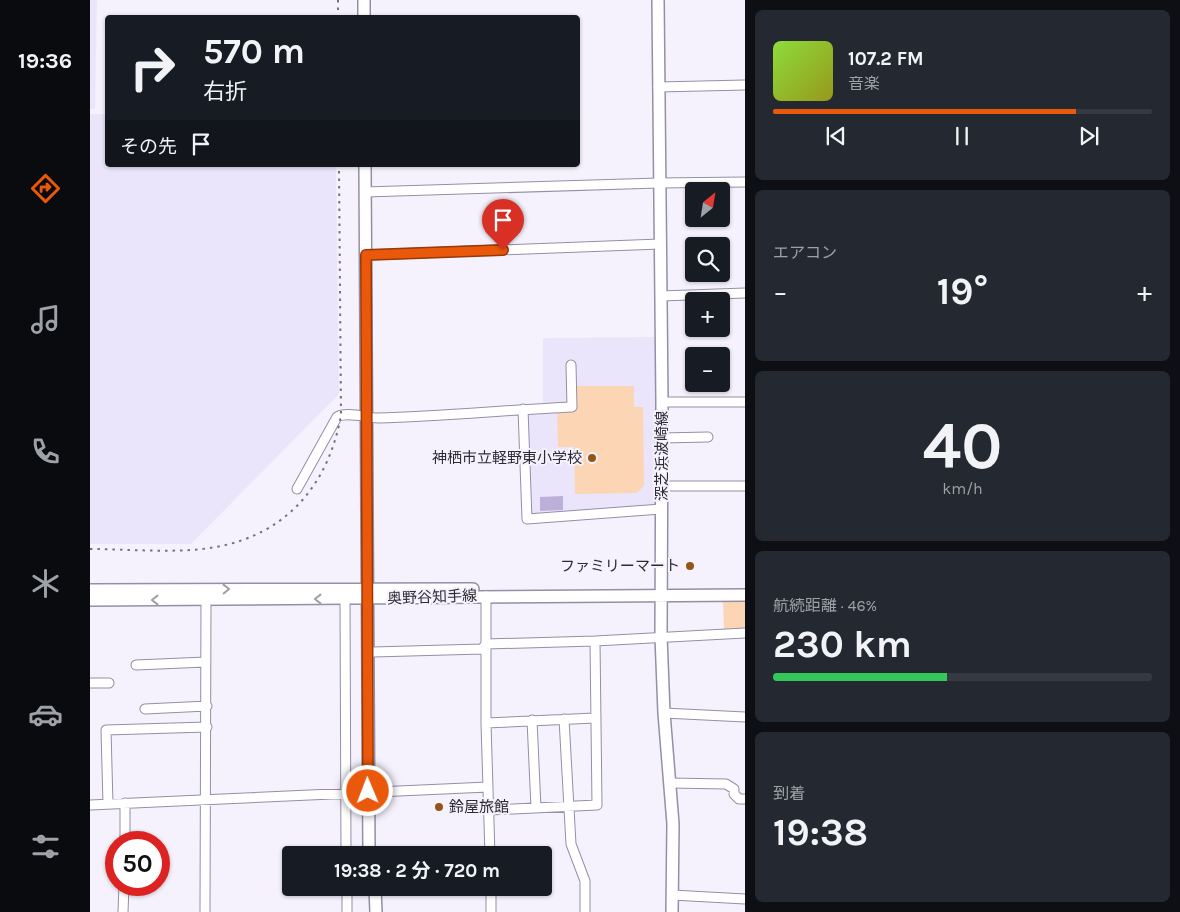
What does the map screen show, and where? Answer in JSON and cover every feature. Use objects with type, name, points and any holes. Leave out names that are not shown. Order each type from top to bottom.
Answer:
[{"type":"main road","points":[[364,0],[364,15]]},
{"type":"main road","name":"深芝浜波崎線","points":[[658,0],[662,402],[661,636],[664,712],[673,824],[672,912]]},
{"type":"main road","points":[[365,167],[371,791],[374,846]]},
{"type":"main road","name":"奥野谷知手線","points":[[90,590],[486,596],[745,588]]},
{"type":"main road","name":"奥野谷知手線","points":[[90,600],[345,599],[369,595],[661,592],[745,595]]},
{"type":"main road","points":[[369,595],[373,652],[369,846]]},
{"type":"main road","points":[[369,896],[369,912]]},
{"type":"main road","points":[[376,896],[376,912]]},
{"type":"street","points":[[658,87],[745,85]]},
{"type":"street","points":[[365,192],[745,182]]},
{"type":"street","points":[[366,255],[660,244]]},
{"type":"street","points":[[661,296],[745,293]]},
{"type":"street","points":[[297,489],[337,417],[342,415],[368,418],[572,407],[571,365]]},
{"type":"street","points":[[662,402],[745,402]]},
{"type":"street","points":[[523,409],[527,519],[662,509]]},
{"type":"street","points":[[662,438],[708,437]]},
{"type":"street","points":[[662,486],[745,486]]},
{"type":"street","points":[[486,596],[486,723],[490,846]]},
{"type":"street","points":[[205,912],[207,800],[206,599]]},
{"type":"street","points":[[345,599],[346,846]]},
{"type":"street","points":[[373,652],[482,649],[486,644],[595,641],[745,633]]},
{"type":"street","points":[[490,810],[598,805],[595,641]]},
{"type":"street","points":[[136,665],[206,662]]},
{"type":"street","points":[[90,683],[109,683]]},
{"type":"street","points":[[145,708],[207,706]]},
{"type":"street","points":[[664,712],[745,717]]},
{"type":"street","points":[[486,723],[595,718]]},
{"type":"street","points":[[564,719],[571,844],[585,881],[585,912]]},
{"type":"street","points":[[532,720],[536,808]]},
{"type":"street","points":[[108,804],[106,730],[207,728]]},
{"type":"street","points":[[670,783],[726,784],[734,789],[734,794],[739,799],[745,799]]},
{"type":"street","points":[[90,805],[488,787]]},
{"type":"street","points":[[125,803],[125,831]]},
{"type":"street","points":[[672,895],[745,899]]},
{"type":"street","points":[[123,912],[124,896]]},
{"type":"street","points":[[347,896],[347,912]]},
{"type":"street","points":[[491,896],[491,912]]},
{"type":"shaded area","points":[[90,0],[97,0],[95,109],[90,109]]},
{"type":"shaded area","points":[[90,114],[105,114],[105,167],[336,167],[339,394],[191,544],[90,544]]},
{"type":"shaded area","name":"神栖市立軽野東小学校","points":[[657,337],[658,506],[530,516],[525,411],[543,410],[543,338]]},
{"type":"shaded area","points":[[575,386],[634,386],[634,407],[643,407],[644,486],[636,493],[575,494],[574,447],[558,447],[557,410],[575,409]]},
{"type":"shaded area","points":[[563,496],[563,510],[540,511],[540,497]]},
{"type":"shaded area","points":[[745,601],[745,628],[724,629],[723,602]]},
{"type":"railway","points":[[338,0],[338,15]]},
{"type":"railway","points":[[90,549],[185,550],[216,547],[242,540],[264,530],[284,517],[301,502],[315,483],[327,462],[341,415],[339,167]]},
{"type":"place","name":"神栖市立軽野東小学校","points":[[592,458]]},
{"type":"place","name":"ファミリーマート","points":[[690,566]]},
{"type":"place","name":"鈴屋旅館","points":[[439,807]]},
{"type":"route","points":[[368,791],[366,599],[369,588],[366,255],[503,250]]}]
